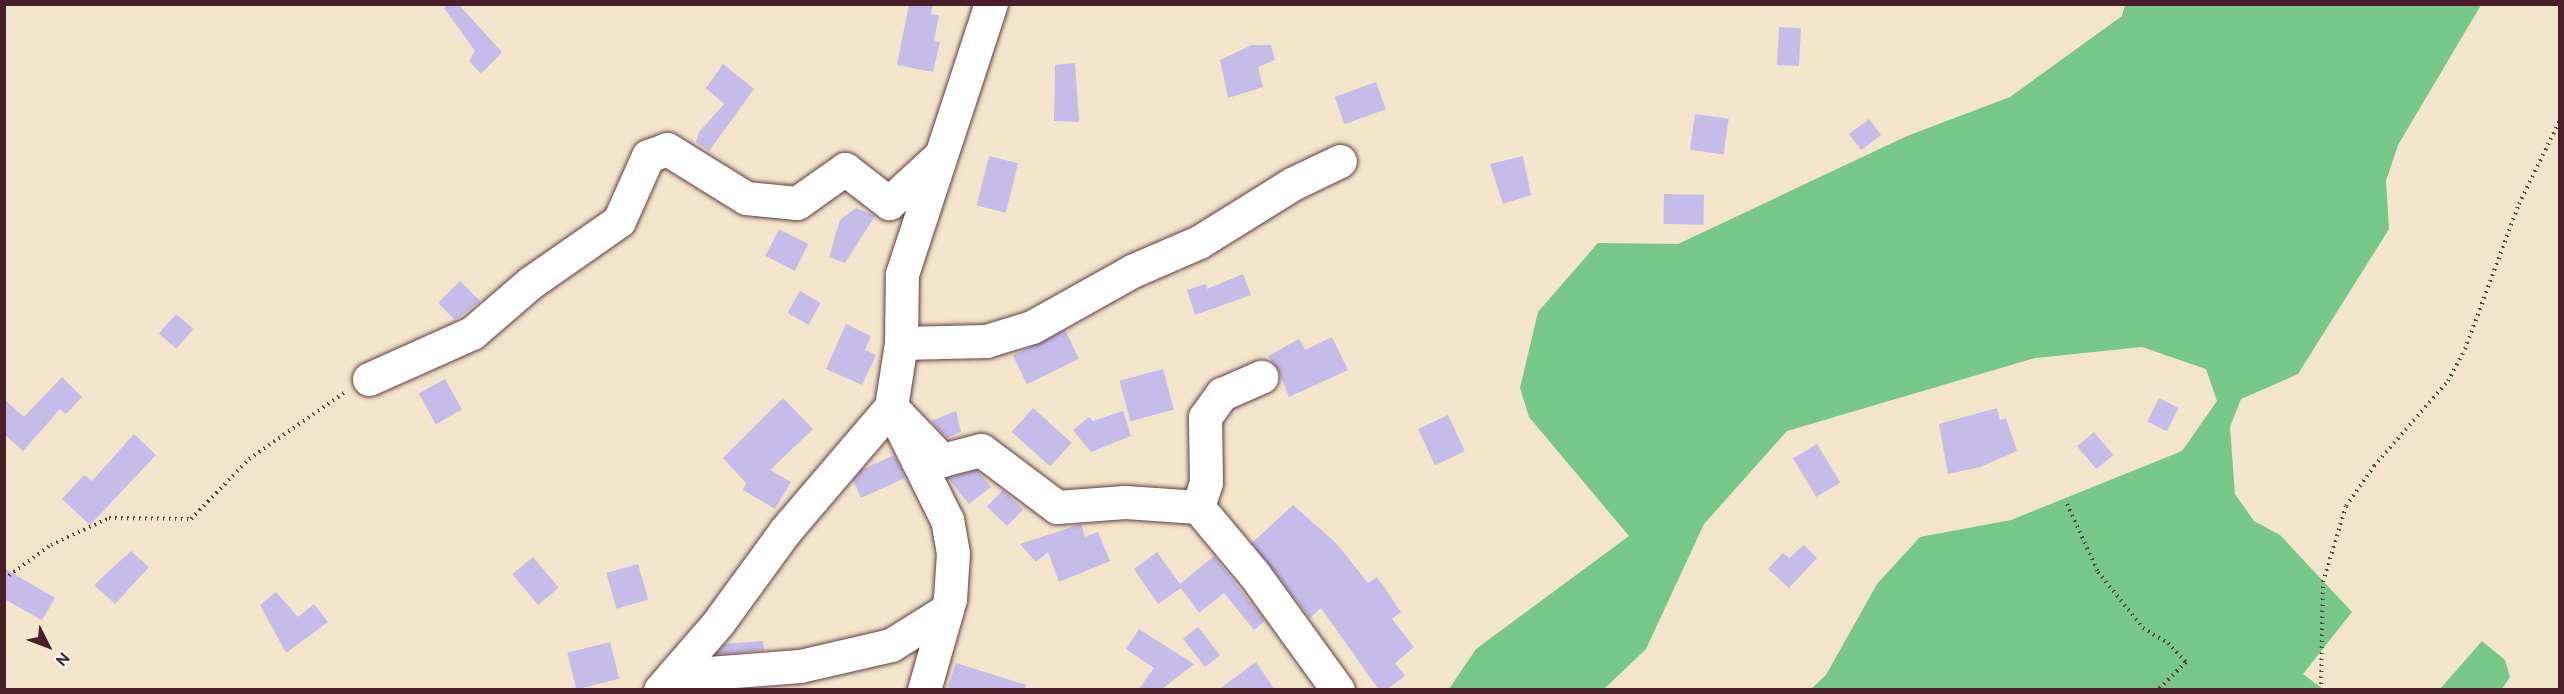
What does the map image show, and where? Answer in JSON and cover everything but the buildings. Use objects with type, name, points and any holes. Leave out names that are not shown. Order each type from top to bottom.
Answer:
[{"type":"street","points":[[660,690],[718,623],[785,531],[891,407],[901,343],[902,274],[991,4]]},
{"type":"street","points":[[369,380],[472,333],[530,283],[619,221],[648,156],[667,149],[746,198],[797,203],[845,169],[889,203],[940,156]]},
{"type":"street","points":[[901,343],[986,341],[1032,327],[1132,272],[1199,242],[1292,184],[1340,161]]},
{"type":"street","points":[[1198,507],[1206,483],[1205,417],[1222,394],[1261,377]]},
{"type":"street","points":[[891,407],[942,460],[981,450],[1057,507],[1125,502],[1198,507],[1254,574],[1338,690]]},
{"type":"street","points":[[891,407],[946,520],[953,554],[947,610],[924,690]]},
{"type":"street","points":[[668,690],[709,674],[801,666],[891,645],[947,610]]},
{"type":"path","points":[[2321,690],[2323,582],[2346,506],[2374,466],[2448,381],[2465,349],[2519,204],[2559,120]]},
{"type":"path","points":[[4,579],[51,545],[110,518],[191,519],[249,459],[324,403],[369,380]]},
{"type":"path","points":[[2067,504],[2098,572],[2144,628],[2169,643],[2186,662],[2158,690]]},
{"type":"green space","points":[[2125,5],[2481,5],[2398,145],[2386,181],[2389,229],[2298,374],[2241,399],[2230,427],[2235,494],[2254,521],[2280,535],[2352,612],[2303,674],[2323,689],[1811,689],[1826,675],[1877,584],[1920,537],[2011,520],[2182,451],[2217,401],[2206,369],[2142,347],[2035,358],[1787,431],[1704,524],[1646,649],[1604,689],[1449,689],[1476,649],[1629,536],[1529,417],[1520,388],[1538,312],[1598,243],[1678,244],[1907,136],[2010,97],[2122,16]]},
{"type":"green space","points":[[2482,641],[2505,660],[2510,677],[2502,689],[2440,689]]}]
